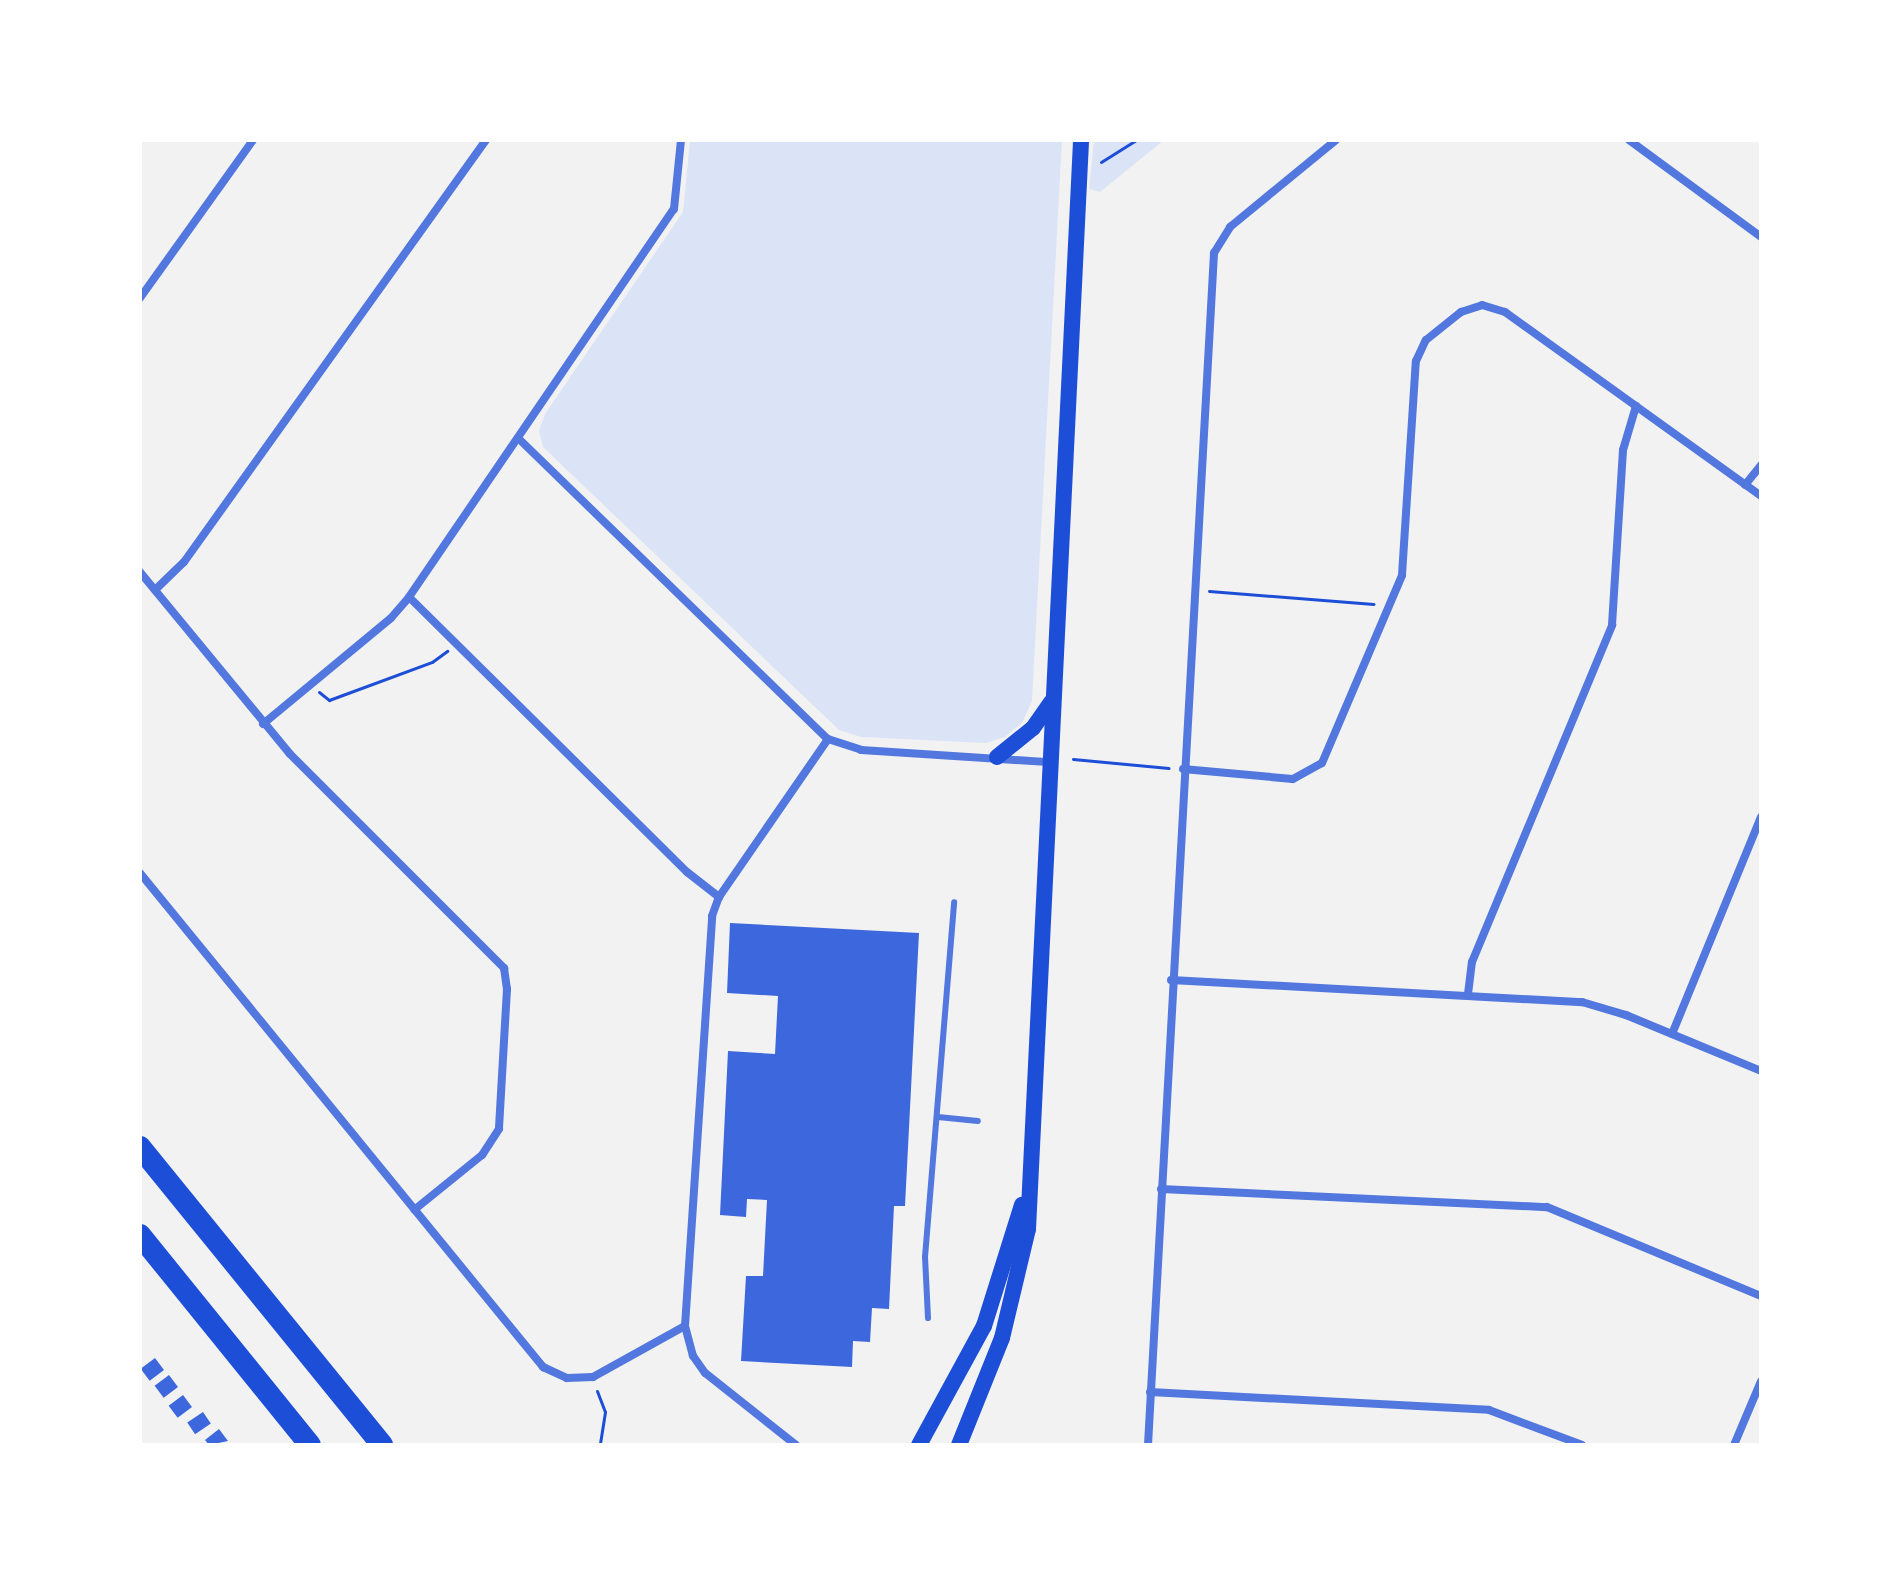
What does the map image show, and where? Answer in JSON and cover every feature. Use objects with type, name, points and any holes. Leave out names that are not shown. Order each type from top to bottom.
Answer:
[{"type":"highway","points":[[140,1147],[382,1445]]},
{"type":"highway","points":[[140,1235],[310,1445]]},
{"type":"main road","points":[[959,1445],[988,1377],[1011,1304],[1028,1229],[1026,1189],[1081,140]]},
{"type":"main road","points":[[997,757],[1033,728],[1052,701]]},
{"type":"main road","points":[[919,1445],[984,1326],[1026,1189]]},
{"type":"street","points":[[140,298],[253,140]]},
{"type":"street","points":[[155,590],[184,562],[486,140]]},
{"type":"street","points":[[263,724],[391,618],[409,597],[674,209],[681,140]]},
{"type":"street","points":[[1148,1445],[1171,980],[1214,253],[1230,227],[1336,140]]},
{"type":"street","points":[[1629,140],[1761,237]]},
{"type":"street","points":[[1183,769],[1293,779],[1309,775],[1322,763],[1337,734],[1389,605],[1406,551],[1416,361],[1426,340],[1451,319],[1482,305],[1505,312],[1761,496]]},
{"type":"street","points":[[1468,994],[1472,962],[1612,625],[1623,450],[1636,406]]},
{"type":"street","points":[[518,438],[828,739],[861,750],[1049,762]]},
{"type":"street","points":[[1745,485],[1761,465]]},
{"type":"street","points":[[140,572],[263,724],[497,957],[506,973],[499,1129],[482,1155],[414,1210]]},
{"type":"street","points":[[409,597],[687,872],[719,897]]},
{"type":"street","points":[[796,1445],[705,1373],[693,1356],[685,1326],[711,927],[719,897],[828,739]]},
{"type":"street","points":[[1672,1034],[1761,817]]},
{"type":"street","points":[[140,873],[543,1367],[567,1378],[593,1377],[685,1326]]},
{"type":"street","points":[[1171,980],[1582,1002],[1672,1034],[1761,1071]]},
{"type":"street","points":[[1161,1189],[1547,1207],[1761,1296]]},
{"type":"street","points":[[1734,1445],[1761,1381]]},
{"type":"street","points":[[1150,1392],[1489,1410],[1582,1445]]},
{"type":"lane","points":[[928,1318],[925,1257],[954,902]]},
{"type":"lane","points":[[938,1117],[978,1121]]},
{"type":"path","points":[[1101,162],[1136,140]]},
{"type":"path","points":[[1194,590],[1389,605]]},
{"type":"path","points":[[309,686],[329,700],[432,662],[456,644]]},
{"type":"path","points":[[1073,759],[1183,769]]},
{"type":"path","points":[[593,1377],[605,1412],[600,1445]]},
{"type":"shaded area","points":[[690,140],[1062,140],[1032,701],[1022,723],[1005,737],[986,743],[861,737],[839,730],[543,447],[539,431],[545,414],[683,212]]},
{"type":"shaded area","points":[[1094,140],[1164,140],[1100,192],[1089,189]]},
{"type":"building","points":[[730,923],[919,933],[905,1206],[894,1206],[889,1309],[872,1308],[870,1342],[853,1341],[852,1367],[741,1361],[746,1276],[763,1276],[767,1200],[747,1199],[746,1217],[720,1215],[728,1051],[775,1054],[778,996],[727,993]]},
{"type":"building","points":[[155,1358],[164,1370],[150,1381],[141,1369]]},
{"type":"building","points":[[169,1375],[178,1387],[164,1398],[155,1386]]},
{"type":"building","points":[[183,1395],[192,1407],[178,1418],[169,1406]]},
{"type":"building","points":[[203,1412],[211,1424],[195,1434],[187,1423]]},
{"type":"building","points":[[219,1429],[228,1441],[209,1445],[205,1440]]}]
